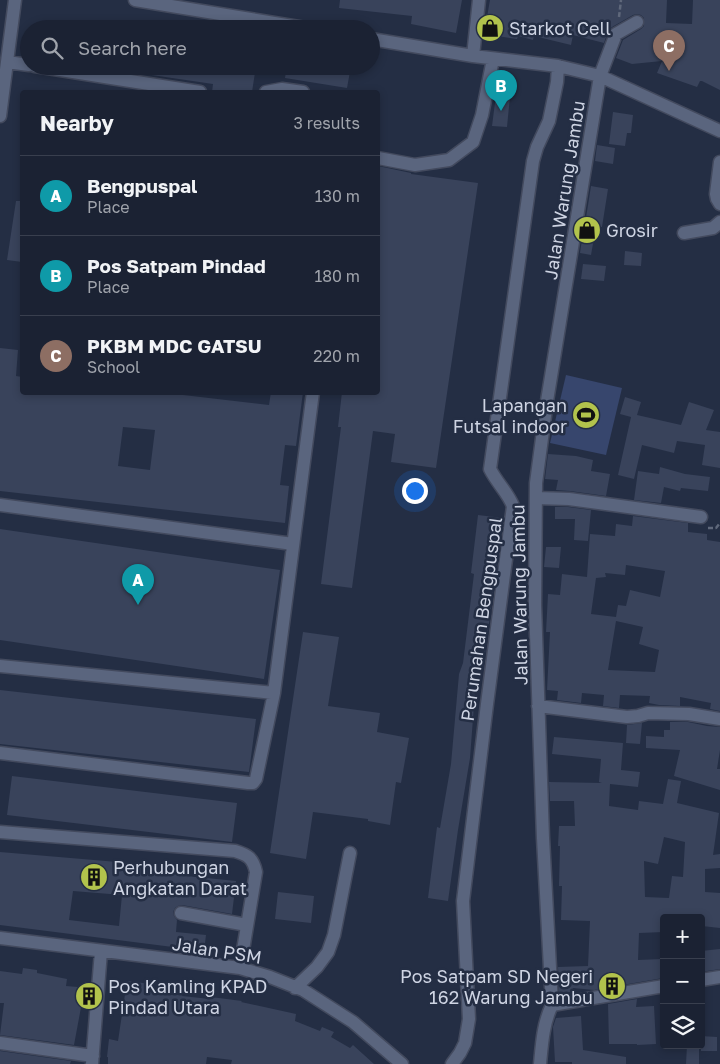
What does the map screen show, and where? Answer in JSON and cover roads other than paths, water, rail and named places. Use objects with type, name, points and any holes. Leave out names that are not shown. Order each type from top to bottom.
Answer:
[{"type":"street","points":[[0,116],[15,0]]},
{"type":"street","points":[[135,0],[201,5],[269,20]]},
{"type":"street","points":[[473,56],[479,0]]},
{"type":"street","name":"Jalan Warung Jambu","points":[[552,1005],[534,605],[536,483],[595,75],[616,34],[636,22]]},
{"type":"street","points":[[380,40],[493,59],[558,66],[595,75],[720,131]]},
{"type":"street","points":[[380,158],[415,165],[449,160],[473,142],[482,114],[493,59]]},
{"type":"street","points":[[7,62],[20,64]]},
{"type":"street","name":"Perumahan Bengpuspal","points":[[452,1064],[465,1043],[469,1019],[463,901],[513,506],[510,497],[494,478],[490,469],[533,161],[549,120],[557,82],[558,66]]},
{"type":"street","points":[[93,75],[187,90]]},
{"type":"street","points":[[720,162],[716,194],[720,204]]},
{"type":"street","points":[[684,233],[713,228],[720,222]]},
{"type":"street","points":[[0,753],[253,783],[256,779],[274,693],[313,395]]},
{"type":"street","points":[[536,498],[569,499],[701,517]]},
{"type":"street","points":[[0,505],[293,544]]},
{"type":"street","points":[[0,666],[274,693]]},
{"type":"street","points":[[538,706],[627,717],[656,713],[689,714],[720,719]]},
{"type":"street","points":[[0,832],[235,852],[246,855],[254,863],[256,872],[240,968]]},
{"type":"street","points":[[295,988],[317,967],[328,952],[334,936],[350,853]]},
{"type":"street","points":[[181,913],[247,925]]},
{"type":"street","name":"Jalan PSM","points":[[0,938],[240,968],[270,977],[303,990],[353,1022],[402,1064]]},
{"type":"street","points":[[0,1043],[92,1060],[101,951]]},
{"type":"street","points":[[705,979],[720,977]]},
{"type":"street","points":[[540,1064],[543,1029],[552,1005],[660,987]]},
{"type":"place","name":"Starkot Cell","points":[[490,28]]},
{"type":"place","name":"PKBM MDC GATSU","points":[[669,71]]},
{"type":"place","name":"Pos Satpam Pindad","points":[[501,111]]},
{"type":"place","name":"Grosir","points":[[587,230]]},
{"type":"place","name":"Lapangan Futsal indoor","points":[[586,415]]},
{"type":"place","name":"Bengpuspal","points":[[138,605]]},
{"type":"place","name":"Perhubungan Angkatan Darat","points":[[94,877]]},
{"type":"place","name":"Pos Satpam SD Negeri 162 Warung Jambu","points":[[612,986]]},
{"type":"place","name":"Pos Kamling KPAD Pindad Utara","points":[[89,996]]}]
